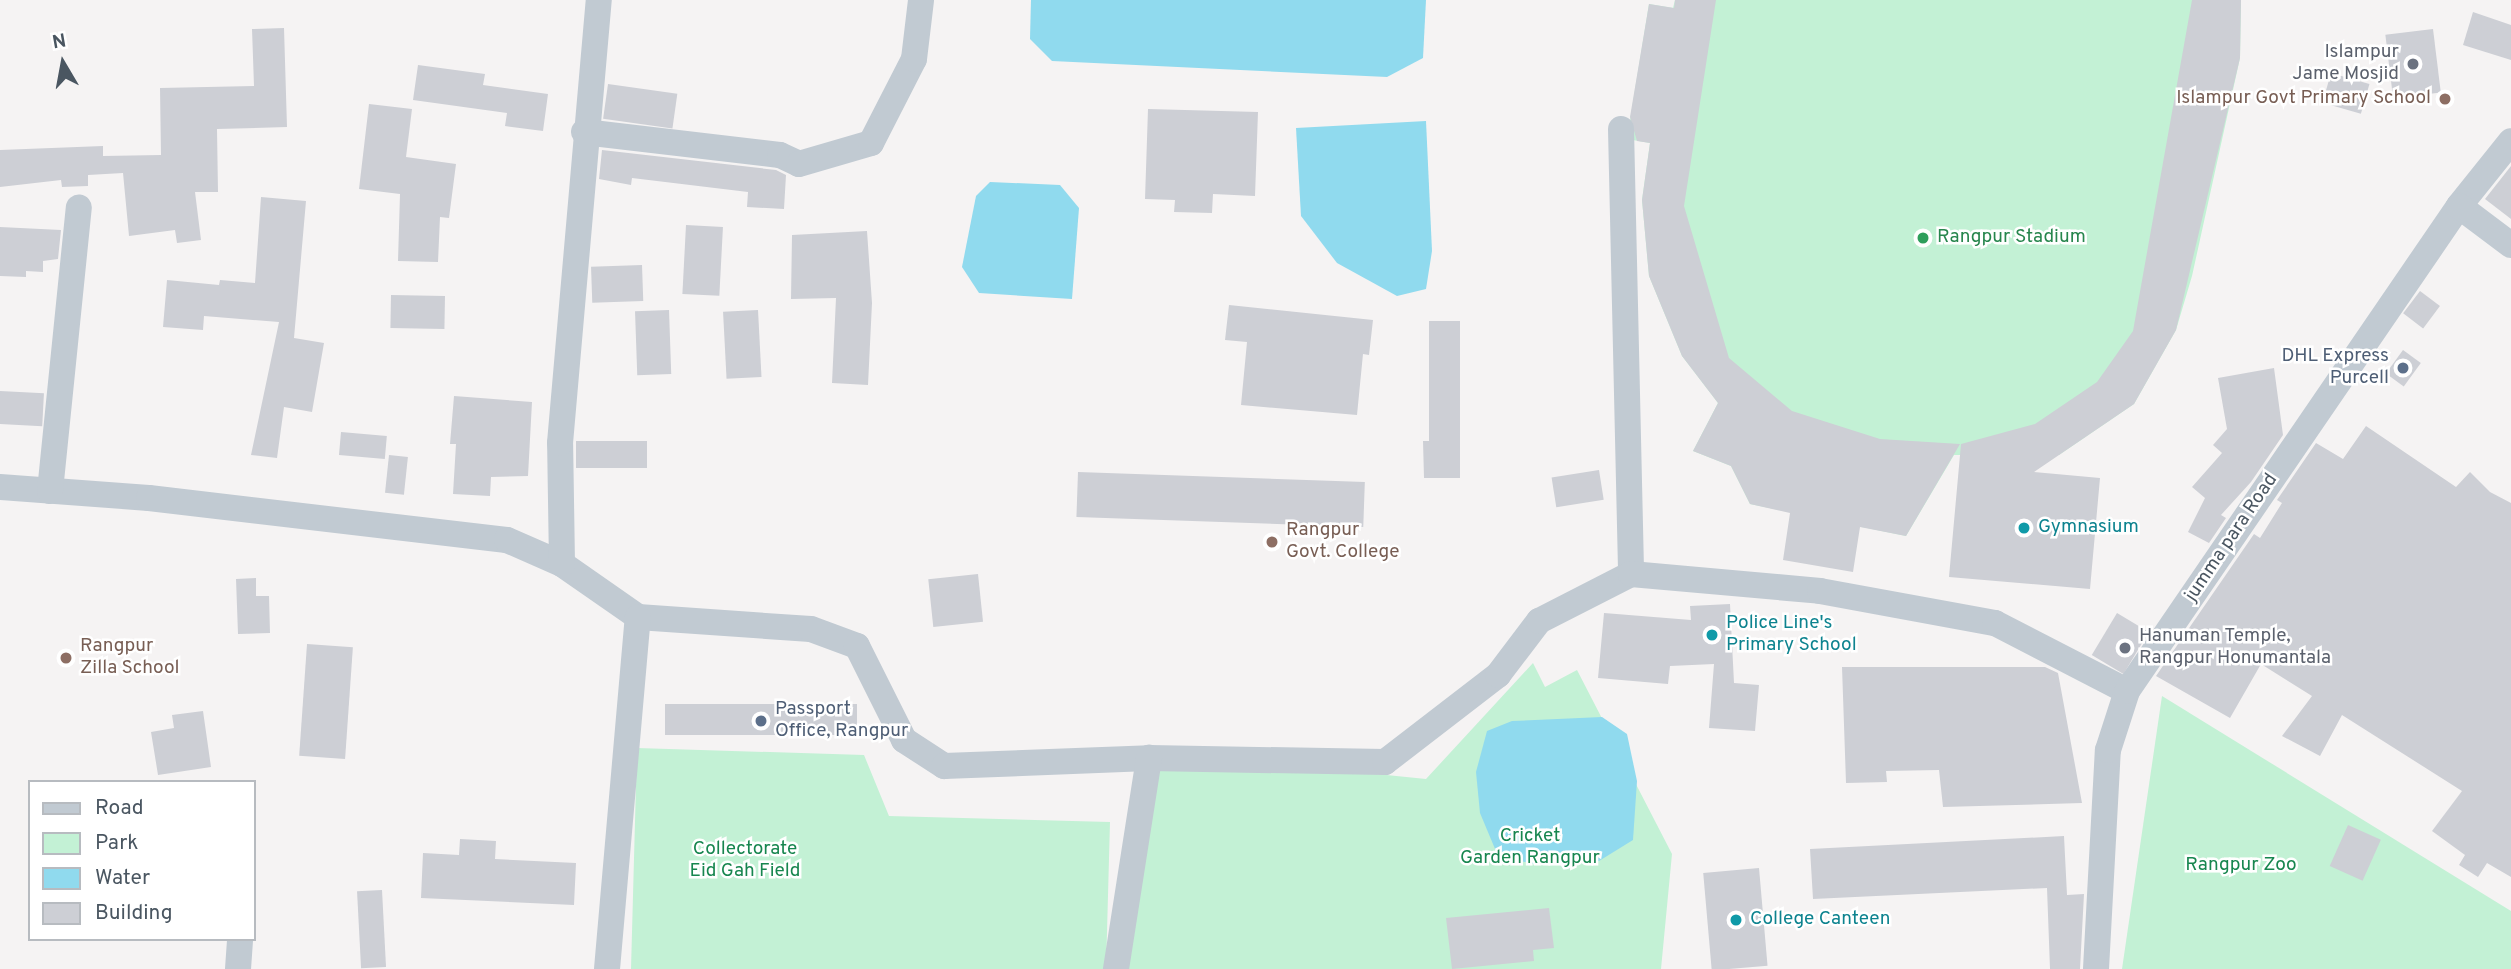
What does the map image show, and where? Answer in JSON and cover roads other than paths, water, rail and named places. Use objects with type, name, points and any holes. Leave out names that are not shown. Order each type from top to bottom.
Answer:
[{"type":"street","points":[[562,564],[560,443],[584,132],[599,0]]},
{"type":"street","points":[[584,132],[780,155],[799,164],[871,144],[914,59],[921,0]]},
{"type":"street","points":[[1621,129],[1631,574]]},
{"type":"street","name":"jumma para Road","points":[[2095,969],[2108,750],[2127,691],[2459,206],[2511,141]]},
{"type":"street","points":[[2459,206],[2511,245]]},
{"type":"street","points":[[50,491],[79,207]]},
{"type":"street","points":[[0,487],[507,540],[562,564],[638,617],[811,629],[857,646],[904,740],[944,766],[1149,758],[1385,762],[1498,675],[1539,621],[1631,574],[1820,591],[1995,623],[2127,691]]},
{"type":"street","points":[[607,969],[638,617]]},
{"type":"street","points":[[1116,969],[1149,758]]},
{"type":"street","points":[[238,969],[240,941]]},
{"type":"water","points":[[1031,0],[1426,0],[1423,58],[1387,77],[1052,61],[1030,39]]},
{"type":"water","points":[[1426,121],[1432,251],[1426,289],[1397,296],[1337,263],[1301,216],[1296,128]]},
{"type":"water","points":[[990,182],[1060,185],[1079,208],[1072,299],[979,293],[962,267],[976,196]]},
{"type":"water","points":[[1602,717],[1627,734],[1637,781],[1633,840],[1599,861],[1534,864],[1498,856],[1480,813],[1476,772],[1487,731],[1512,721]]},
{"type":"place","name":"Islampur Jame Mosjid","points":[[2413,64]]},
{"type":"place","name":"Islampur Govt Primary School","points":[[2445,99]]},
{"type":"place","name":"Rangpur Stadium","points":[[1923,238]]},
{"type":"place","name":"DHL Express Purcell","points":[[2403,368]]},
{"type":"place","name":"Gymnasium","points":[[2024,528]]},
{"type":"place","name":"Rangpur Govt. College","points":[[1272,542]]},
{"type":"place","name":"Police Line's Primary School","points":[[1712,635]]},
{"type":"place","name":"Hanuman Temple, Rangpur Honumantala","points":[[2125,648]]},
{"type":"place","name":"Rangpur Zilla School","points":[[66,658]]},
{"type":"place","name":"Passport Office, Rangpur","points":[[761,721]]},
{"type":"place","name":"College Canteen","points":[[1736,920]]},
{"type":"park label","name":"Cricket Garden Rangpur","points":[[1530,848]]},
{"type":"park label","name":"Collectorate Eid Gah Field","points":[[745,861]]},
{"type":"park label","name":"Rangpur Zoo","points":[[2241,866]]}]
